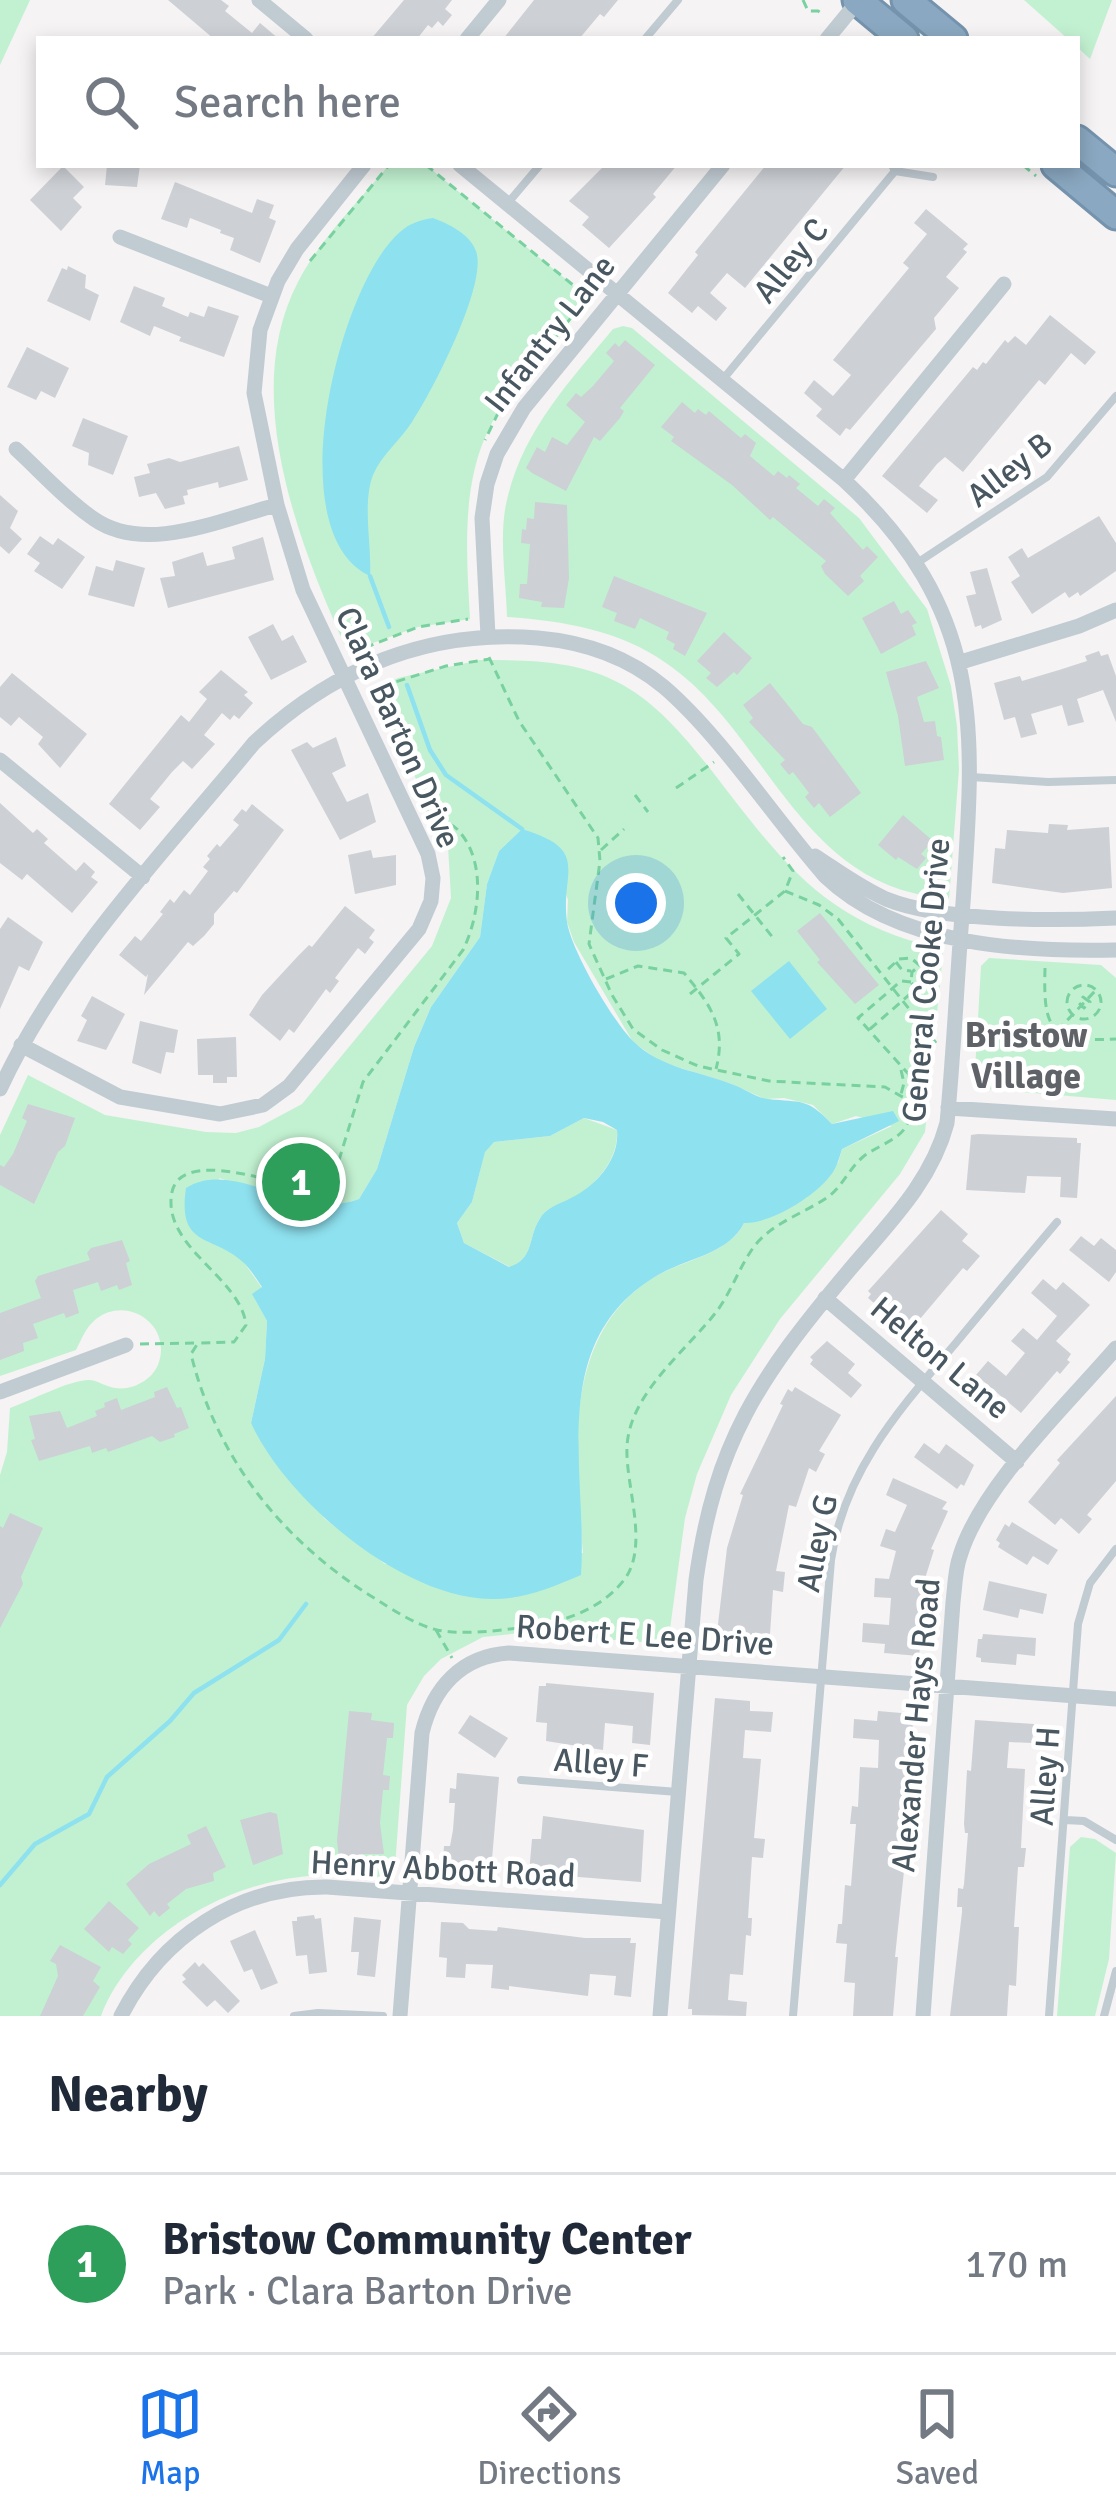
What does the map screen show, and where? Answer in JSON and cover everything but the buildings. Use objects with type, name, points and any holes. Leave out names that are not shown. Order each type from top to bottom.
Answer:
[{"type":"highway","points":[[858,0],[900,36]]},
{"type":"highway","points":[[906,0],[949,36]]},
{"type":"highway","points":[[1080,142],[1116,172]]},
{"type":"highway","points":[[1060,168],[1116,214]]},
{"type":"street","points":[[259,0],[302,36]]},
{"type":"street","points":[[470,36],[500,0]]},
{"type":"street","points":[[828,36],[858,0]]},
{"type":"street","name":"Clara Barton Drive","points":[[21,1045],[106,1092],[207,1113],[254,1108],[289,1086],[409,944],[431,901],[431,866],[423,842],[304,590],[277,505],[254,393],[257,344],[271,296],[297,249],[362,168]]},
{"type":"street","name":"General Cooke Drive","points":[[464,168],[844,480],[884,520],[916,563],[942,613],[961,662],[969,711],[971,778],[942,1140],[928,1172],[825,1298],[753,1398],[718,1473],[703,1527],[688,1667],[660,2016]]},
{"type":"street","name":"Infantry Lane","points":[[483,636],[482,518],[497,454],[524,408],[721,168]]},
{"type":"street","points":[[121,237],[271,296]]},
{"type":"street","points":[[844,480],[1004,284]]},
{"type":"street","points":[[16,449],[86,514],[122,533],[153,535],[277,505]]},
{"type":"street","points":[[961,662],[1116,610]]},
{"type":"street","points":[[0,1089],[69,967],[254,743],[283,716],[343,677],[416,647],[483,636],[567,643],[620,658],[678,700],[797,845],[850,899],[875,914],[919,931],[960,939],[1116,950]]},
{"type":"street","points":[[0,760],[143,877]]},
{"type":"street","points":[[797,845],[881,897],[921,909],[1116,918]]},
{"type":"street","points":[[948,1108],[1116,1119]]},
{"type":"street","name":"Helton Lane","points":[[825,1298],[1017,1462]]},
{"type":"street","points":[[0,1393],[126,1346]]},
{"type":"street","name":"Alexander Hays Road","points":[[922,2016],[960,1553],[976,1520],[1017,1462],[1116,1348]]},
{"type":"street","name":"Robert E Lee Drive","points":[[459,1670],[492,1654],[508,1653],[1116,1700]]},
{"type":"street","points":[[400,2016],[422,1733],[434,1698],[459,1670]]},
{"type":"street","name":"Henry Abbott Road","points":[[121,2016],[138,1986],[173,1944],[202,1921],[273,1893],[310,1887],[668,1912]]},
{"type":"lane","points":[[648,36],[678,0]]},
{"type":"lane","points":[[507,204],[537,168]]},
{"type":"lane","name":"Alley C","points":[[722,380],[894,168],[933,178]]},
{"type":"lane","name":"Alley B","points":[[916,563],[1047,477],[1116,396]]},
{"type":"lane","points":[[971,778],[1116,780]]},
{"type":"lane","name":"Alley G","points":[[794,2016],[831,1560],[841,1510],[865,1460],[923,1382],[1057,1222]]},
{"type":"lane","name":"Alley H","points":[[1049,2016],[1083,1600],[1116,1550]]},
{"type":"lane","name":"Alley F","points":[[521,1780],[678,1792]]},
{"type":"lane","points":[[1065,1820],[1098,1827],[1116,1840]]},
{"type":"lane","points":[[1104,2016],[1116,1971]]},
{"type":"lane","points":[[294,2016],[383,2016]]},
{"type":"path","points":[[803,0],[808,11],[818,11]]},
{"type":"path","points":[[307,265],[386,168]]},
{"type":"path","points":[[430,168],[573,285],[578,295],[574,314],[502,405],[481,450]]},
{"type":"path","points":[[198,1342],[191,1354],[215,1427],[236,1467],[323,1564],[390,1608],[436,1630],[480,1631],[574,1617],[614,1592],[633,1563],[627,1447],[631,1424],[645,1396],[720,1307],[752,1249],[767,1232],[829,1196],[865,1156],[903,1132],[909,1106],[901,1094],[874,1085],[770,1081],[716,1070],[646,1041],[633,1029],[605,980],[588,934],[600,851],[593,826],[519,721],[483,636],[470,619],[386,638],[350,655]]},
{"type":"path","points":[[371,696],[373,689],[398,678],[490,659]]},
{"type":"path","points":[[676,788],[724,755]]},
{"type":"path","points":[[635,795],[648,812]]},
{"type":"path","points":[[126,1346],[234,1342],[246,1325],[244,1310],[194,1251],[175,1220],[171,1196],[177,1179],[190,1170],[210,1168],[306,1190],[330,1180],[363,1082],[463,950],[471,933],[477,884],[474,858],[448,821],[430,817],[420,796]]},
{"type":"path","points":[[600,851],[624,829]]},
{"type":"path","points":[[690,994],[739,954],[726,938],[785,892],[794,871],[782,857]]},
{"type":"path","points":[[785,892],[831,913],[951,1063]]},
{"type":"path","points":[[738,894],[774,939]]},
{"type":"path","points":[[1045,948],[1045,1015],[1055,1032],[1079,1040],[1116,1039]]},
{"type":"path","points":[[911,982],[913,972],[941,949]]},
{"type":"path","points":[[868,1030],[925,981],[921,965],[910,958],[882,974]]},
{"type":"path","points":[[896,962],[902,970],[901,981],[858,1018],[900,1068],[934,1102],[948,1108]]},
{"type":"path","points":[[605,980],[638,966],[684,973],[711,1005],[719,1028],[716,1070]]},
{"type":"path","points":[[902,970],[913,972]]},
{"type":"path","points":[[901,981],[911,982],[918,990]]},
{"type":"path","points":[[1083,985],[1096,990],[1101,1004],[1096,1014],[1087,1019],[1072,1015],[1066,999],[1072,989],[1083,985]]},
{"type":"path","points":[[1055,1032],[1096,990]]},
{"type":"path","points":[[900,1068],[901,1094]]},
{"type":"path","points":[[436,1630],[459,1670]]},
{"type":"green space","points":[[0,0],[30,0],[0,65]]},
{"type":"green space","points":[[1024,0],[1112,0],[1090,59],[1080,50],[1080,36],[1065,36]]},
{"type":"green space","points":[[386,168],[430,168],[573,285],[579,305],[505,402],[480,452],[469,506],[470,619],[418,627],[353,650],[345,646],[327,605],[294,514],[275,418],[274,371],[281,325],[298,282],[328,236]]},
{"type":"green space","points":[[632,328],[859,518],[927,609],[951,686],[957,726],[959,769],[949,899],[913,893],[872,877],[837,854],[807,824],[728,722],[666,663],[629,642],[590,629],[507,617],[503,531],[513,478],[548,410],[613,329]]},
{"type":"green space","points":[[480,660],[516,660],[571,666],[623,685],[680,732],[757,829],[806,881],[863,921],[939,948],[943,953],[925,1132],[900,1174],[780,1319],[731,1395],[697,1474],[685,1518],[668,1644],[521,1633],[483,1637],[441,1659],[407,1705],[394,1880],[312,1876],[239,1892],[210,1904],[156,1940],[115,1988],[101,2016],[0,2016],[0,1475],[10,1408],[81,1381],[115,1388],[136,1386],[156,1368],[161,1348],[153,1325],[144,1317],[121,1310],[108,1312],[90,1326],[76,1350],[0,1376],[0,1135],[28,1075],[105,1115],[206,1132],[236,1133],[259,1127],[302,1104],[432,946],[451,898],[448,846],[373,689],[398,678]],"holes":[[[522,829],[548,839],[568,900],[567,922],[574,942],[633,1042],[661,1062],[765,1099],[813,1105],[832,1124],[856,1116],[892,1126],[842,1149],[838,1163],[744,1223],[718,1249],[658,1275],[627,1299],[604,1328],[589,1362],[577,1438],[583,1553],[385,1564],[325,1519],[284,1472],[251,1423],[265,1359],[267,1321],[253,1295],[262,1288],[243,1261],[219,1178],[307,1203],[342,1204],[359,1199],[377,1169],[431,1007],[480,937],[487,884],[499,851]]]},
{"type":"green space","points":[[989,958],[1101,965],[1116,978],[1116,1100],[974,1088],[981,966]]},
{"type":"green space","points":[[584,1118],[617,1130],[610,1161],[589,1187],[542,1216],[523,1258],[510,1267],[464,1243],[457,1223],[472,1202],[485,1151],[494,1142],[550,1136]]},
{"type":"green space","points":[[1081,1837],[1095,1839],[1116,1853],[1109,1959],[1095,2016],[1057,2016],[1070,1847]]},
{"type":"water","points":[[433,218],[469,240],[478,267],[466,312],[432,387],[373,475],[368,512],[370,576],[342,551],[327,511],[323,462],[327,407],[356,302],[377,260],[404,229]]},
{"type":"water","points":[[522,829],[558,845],[565,854],[567,922],[576,950],[615,1019],[645,1051],[760,1097],[809,1105],[832,1124],[893,1111],[899,1121],[842,1149],[832,1173],[803,1200],[766,1219],[744,1223],[728,1242],[658,1275],[623,1303],[599,1335],[586,1372],[580,1411],[581,1575],[526,1595],[491,1599],[421,1582],[385,1563],[319,1513],[291,1483],[251,1423],[265,1359],[267,1321],[252,1294],[262,1287],[233,1254],[193,1231],[185,1208],[186,1188],[205,1181],[247,1184],[314,1203],[359,1199],[377,1169],[431,1007],[480,937],[487,884],[499,851]],"holes":[[[584,1118],[617,1130],[610,1161],[589,1186],[542,1216],[523,1259],[509,1267],[464,1243],[457,1223],[472,1202],[485,1152],[494,1142],[550,1136]]]},
{"type":"water","points":[[789,961],[827,1009],[790,1039],[751,991]]},
{"type":"waterway","points":[[370,576],[389,627]]},
{"type":"waterway","points":[[407,685],[430,750],[446,775],[522,829]]},
{"type":"waterway","points":[[0,1885],[35,1844],[89,1814],[107,1777],[194,1693],[279,1640],[306,1604]]},
{"type":"place","name":"Bristow Community Center","points":[[301,1182]]},
{"type":"district","name":"Bristow Village","points":[[1026,1054]]}]
